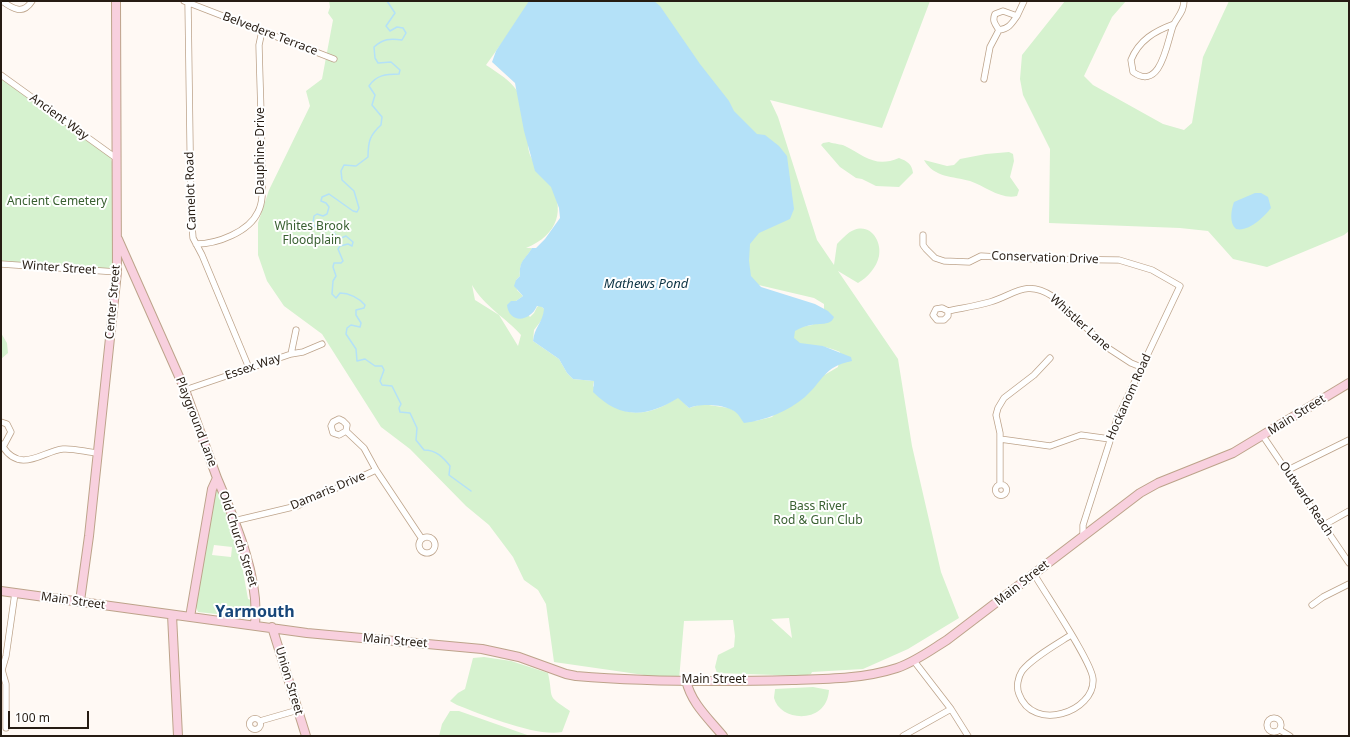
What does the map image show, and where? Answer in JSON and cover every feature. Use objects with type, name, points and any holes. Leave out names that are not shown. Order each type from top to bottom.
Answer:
[{"type":"main road","name":"Center Street","points":[[80,601],[89,536],[117,272],[116,1]]},
{"type":"main road","name":"Playground Lane","points":[[117,237],[185,390],[217,478],[212,489],[190,617]]},
{"type":"main road","name":"Main Street","points":[[1,591],[172,615],[255,624],[307,633],[498,652],[520,657],[566,674],[601,678],[771,680],[854,677],[884,672],[914,661],[947,640],[1133,498],[1152,486],[1233,453],[1349,383]]},
{"type":"main road","name":"Old Church Street","points":[[217,478],[234,522],[254,590],[256,610],[255,624]]},
{"type":"main road","points":[[172,615],[178,736]]},
{"type":"main road","name":"Union Street","points":[[272,627],[306,736]]},
{"type":"main road","points":[[686,680],[689,694],[694,702],[722,736]]},
{"type":"street","points":[[2,1],[12,8],[20,10],[28,6],[32,1]]},
{"type":"street","points":[[999,30],[1005,30],[1010,26],[1024,1]]},
{"type":"street","points":[[1174,24],[1159,30],[1141,42],[1131,60],[1133,72],[1144,77],[1151,75],[1156,71],[1165,54],[1174,24],[1181,15],[1184,1]]},
{"type":"street","name":"Belvedere Terrace","points":[[186,2],[334,59]]},
{"type":"street","name":"Camelot Road","points":[[186,2],[191,212],[193,238],[202,254],[249,368]]},
{"type":"street","points":[[999,30],[994,24],[993,18],[995,14],[1003,11],[1016,16]]},
{"type":"street","points":[[984,79],[990,47],[999,30]]},
{"type":"street","name":"Dauphine Drive","points":[[196,244],[211,244],[237,233],[256,215],[261,204],[262,157],[259,45],[262,31]]},
{"type":"street","name":"Ancient Way","points":[[1,75],[116,158]]},
{"type":"street","name":"Conservation Drive","points":[[923,235],[926,250],[935,258],[944,261],[969,262],[981,256],[1034,259],[1119,260],[1152,270],[1180,286]]},
{"type":"street","name":"Dauphine Drive","points":[[202,254],[211,244]]},
{"type":"street","name":"Winter Street","points":[[1,264],[117,272]]},
{"type":"street","name":"Hockanom Road","points":[[1083,536],[1084,525],[1117,419],[1180,286]]},
{"type":"street","name":"Whistler Lane","points":[[948,312],[992,302],[1017,290],[1040,290],[1052,296],[1115,354],[1141,367]]},
{"type":"street","points":[[291,354],[296,330]]},
{"type":"street","name":"Essex Way","points":[[185,390],[291,354],[303,352],[322,344]]},
{"type":"street","points":[[1000,485],[1000,439],[996,415],[1000,404],[1010,392],[1043,367],[1050,358]]},
{"type":"street","points":[[1,422],[7,424],[10,429],[10,436],[2,446],[10,455],[24,460],[39,458],[62,449],[97,454]]},
{"type":"street","points":[[346,431],[364,448],[376,470],[422,539]]},
{"type":"street","points":[[1000,439],[1050,446],[1081,436],[1110,439]]},
{"type":"street","name":"Outward Reach","points":[[1263,436],[1288,470],[1349,563]]},
{"type":"street","points":[[1288,470],[1349,440]]},
{"type":"street","name":"Damaris Drive","points":[[234,522],[297,506],[376,470]]},
{"type":"street","points":[[1324,525],[1349,511]]},
{"type":"street","points":[[1034,574],[1071,634],[1091,671],[1093,682],[1092,691],[1088,697],[1079,704],[1061,714],[1050,717],[1038,714],[1028,708],[1021,698],[1018,691],[1019,677],[1026,667],[1071,634]]},
{"type":"street","points":[[1312,605],[1323,596],[1349,584]]},
{"type":"street","points":[[6,728],[6,684],[2,670],[6,656],[15,593]]},
{"type":"street","points":[[914,661],[951,709],[968,736]]},
{"type":"street","points":[[903,736],[951,709]]},
{"type":"street","points":[[260,721],[298,710]]},
{"type":"street","points":[[1280,730],[1290,736]]},
{"type":"green space","name":"Bass River Rod & Gun Club","points":[[329,1],[532,1],[486,65],[511,83],[521,97],[528,127],[528,145],[530,155],[548,180],[557,201],[558,211],[552,228],[546,236],[537,243],[526,248],[532,248],[522,263],[520,276],[516,280],[517,290],[523,296],[516,301],[530,317],[540,305],[544,309],[544,317],[534,330],[533,341],[559,359],[567,373],[573,379],[594,381],[593,386],[605,399],[613,406],[622,410],[638,413],[647,412],[663,406],[678,397],[689,408],[702,404],[729,408],[755,421],[772,417],[785,402],[809,384],[838,367],[840,352],[825,347],[813,346],[785,354],[794,328],[812,325],[824,317],[824,304],[814,298],[750,283],[620,1],[930,1],[882,128],[770,100],[778,117],[817,240],[834,265],[837,244],[852,231],[866,229],[870,231],[874,235],[879,245],[879,256],[874,268],[858,283],[838,271],[898,359],[912,446],[941,572],[959,618],[908,649],[863,669],[812,672],[811,674],[804,676],[717,673],[715,667],[718,655],[734,647],[735,636],[733,620],[684,621],[679,680],[554,662],[546,604],[538,590],[524,580],[513,557],[489,525],[466,506],[410,449],[381,427],[322,334],[284,306],[267,281],[258,255],[258,223],[269,190],[310,106],[306,91],[322,79],[333,20],[328,13],[330,7]],"holes":[[[472,285],[489,306],[515,329],[521,335],[518,346],[499,315],[475,300]],[[789,618],[792,638],[771,619]]]},
{"type":"green space","points":[[1065,1],[1126,1],[1112,17],[1084,76],[1093,85],[1163,124],[1184,130],[1192,123],[1203,57],[1229,1],[1349,1],[1349,231],[1344,235],[1267,267],[1233,259],[1208,231],[1180,228],[1049,223],[1050,149],[1023,95],[1020,79],[1022,55]]},
{"type":"green space","name":"Ancient Cemetery","points":[[1,78],[110,156],[112,162],[112,269],[1,262]]},
{"type":"green space","points":[[829,142],[843,145],[870,160],[883,162],[899,158],[909,163],[912,167],[913,173],[899,187],[876,186],[862,179],[856,178],[840,167],[821,145]]},
{"type":"green space","points":[[1009,152],[1013,154],[1014,161],[1010,177],[1019,190],[1017,196],[1011,197],[993,192],[970,181],[938,173],[928,166],[924,160],[947,166],[954,165],[960,159],[986,154]]},
{"type":"green space","points":[[1,333],[7,343],[8,353],[1,359]]},
{"type":"green space","points":[[216,488],[229,521],[228,523],[241,560],[248,599],[251,600],[250,611],[244,617],[198,612],[195,604]],"holes":[[[214,545],[232,547],[231,557],[212,555]]]},
{"type":"green space","points":[[484,657],[511,661],[548,673],[552,696],[557,702],[570,711],[562,732],[551,733],[524,728],[481,714],[450,701],[458,693],[465,689],[473,658]]},
{"type":"green space","points":[[813,687],[829,690],[826,701],[820,709],[812,714],[803,716],[785,712],[778,706],[774,698],[775,689]]},
{"type":"green space","points":[[450,711],[459,711],[530,736],[439,736],[442,724]]},
{"type":"water","name":"Mathews Pond","points":[[529,1],[654,1],[660,6],[700,64],[729,101],[734,111],[757,134],[765,135],[779,146],[787,156],[794,209],[790,219],[759,233],[750,244],[749,261],[751,276],[761,287],[815,304],[828,311],[834,317],[830,322],[809,325],[801,328],[795,331],[794,338],[800,343],[823,346],[851,357],[852,361],[835,367],[829,371],[805,397],[791,407],[760,420],[744,423],[737,413],[730,409],[712,405],[699,405],[689,408],[678,398],[656,409],[645,412],[634,413],[624,411],[603,401],[593,392],[594,381],[573,379],[567,373],[559,359],[533,341],[544,309],[537,306],[530,315],[520,319],[512,315],[507,305],[511,301],[516,301],[523,296],[514,286],[516,280],[520,276],[520,267],[523,260],[532,248],[536,248],[545,239],[560,218],[559,208],[551,187],[535,171],[524,131],[515,83],[492,62],[496,51]]},
{"type":"water","points":[[1255,193],[1261,193],[1268,197],[1271,208],[1264,216],[1251,226],[1236,229],[1232,223],[1231,212],[1234,202]]},
{"type":"waterway","points":[[387,1],[395,13],[386,26],[390,31],[397,27],[403,28],[406,33],[402,40],[387,40],[380,42],[374,47],[375,58],[378,63],[391,62],[400,70],[399,74],[378,77],[369,86],[375,95],[372,105],[382,117],[381,125],[370,139],[368,157],[356,166],[344,165],[341,171],[342,180],[354,191],[359,208],[357,212],[353,211],[329,194],[322,197],[321,201],[326,203],[329,207],[327,214],[323,216],[317,214],[314,216],[313,223],[316,229],[327,225],[339,239],[346,236],[353,242],[352,246],[348,244],[340,246],[338,249],[343,261],[341,263],[334,263],[333,267],[336,276],[333,281],[332,294],[336,298],[340,293],[354,296],[365,305],[364,308],[356,310],[356,315],[361,323],[360,327],[351,325],[347,328],[346,334],[356,349],[357,361],[365,359],[375,366],[382,366],[384,370],[380,381],[382,385],[392,386],[401,404],[399,408],[400,412],[410,413],[417,428],[416,440],[424,450],[432,451],[442,457],[450,466],[449,475],[471,491]]},
{"type":"district","name":"Yarmouth","points":[[255,612]]},
{"type":"park label","name":"Whites Brook Floodplain","points":[[312,234]]}]
